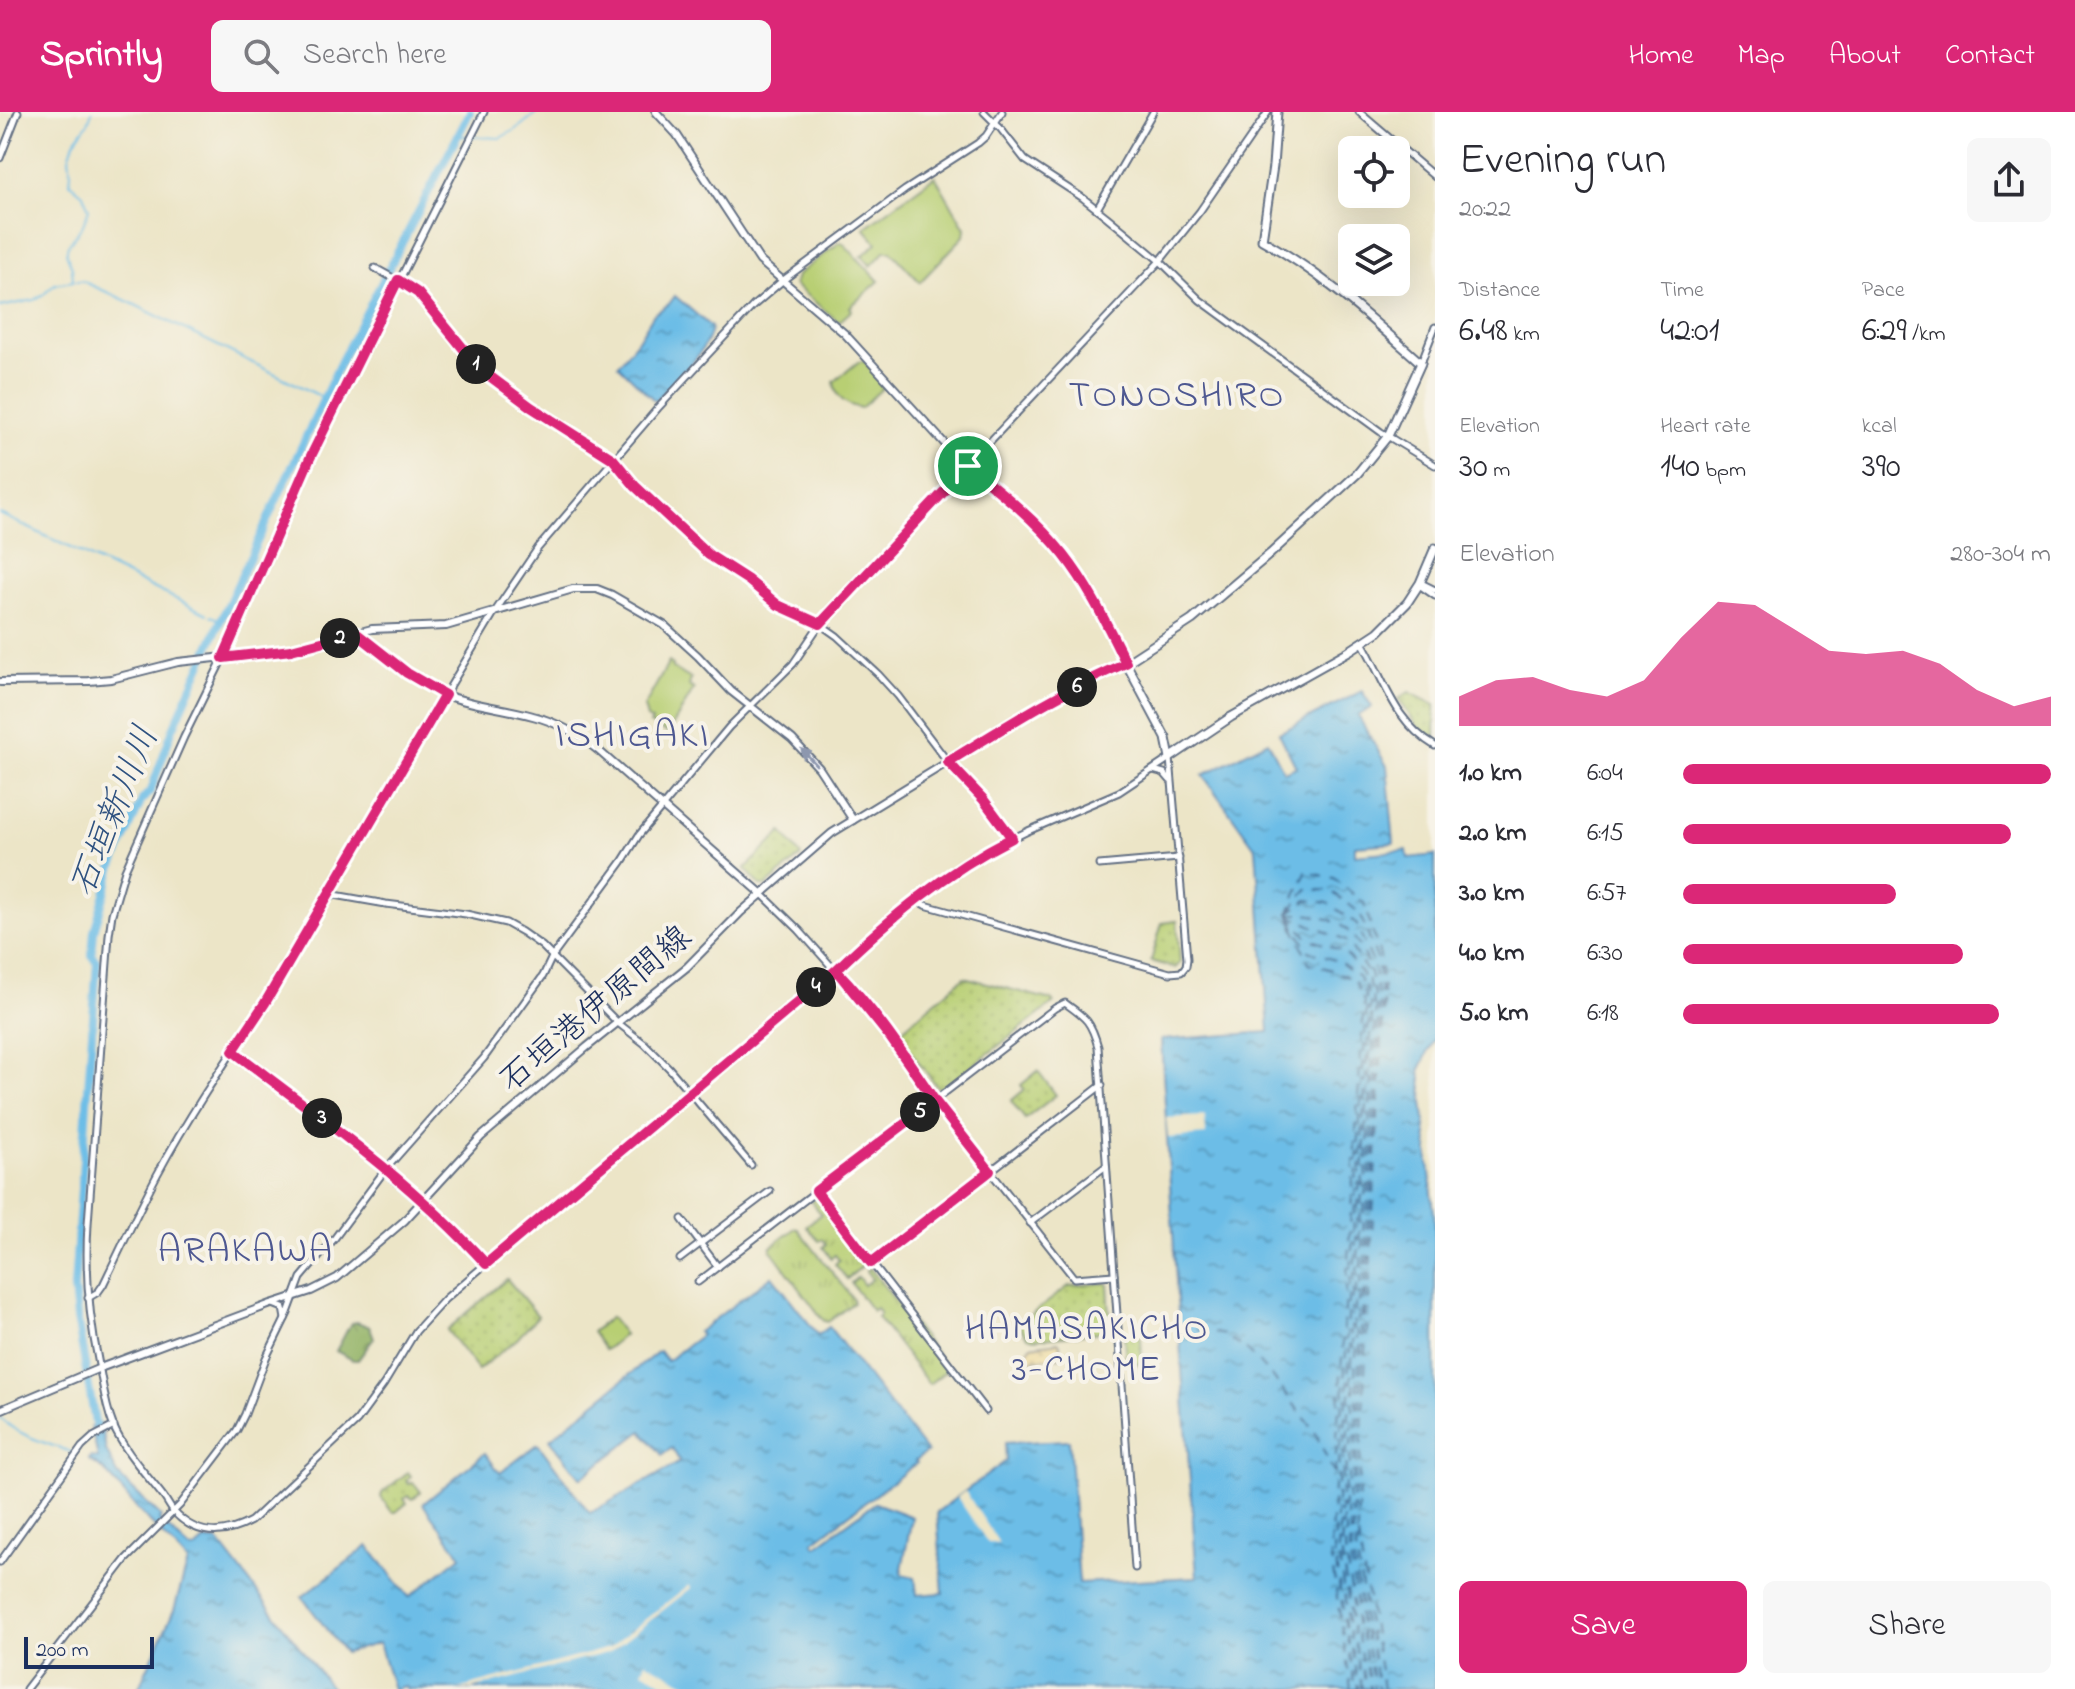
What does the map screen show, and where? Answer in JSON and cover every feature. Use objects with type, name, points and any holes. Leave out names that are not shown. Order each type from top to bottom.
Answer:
[{"type":"highway","points":[[1277,112],[1262,240],[1327,282],[1421,363],[1388,436],[1357,474],[1192,620],[1126,663],[1166,738],[1170,758],[1231,717],[1362,642],[1390,622],[1420,583],[1435,548]]},
{"type":"highway","points":[[1166,738],[1188,746]]},
{"type":"main road","points":[[656,112],[686,148],[760,261],[845,334],[931,429],[968,466],[1020,509],[1062,553],[1094,599],[1126,663]]},
{"type":"main road","points":[[0,682],[96,681],[171,663],[291,650],[386,627],[446,626],[573,589],[597,589],[664,625],[731,691],[789,736],[819,768],[853,820]]},
{"type":"main road","points":[[356,633],[407,673],[445,695],[535,716],[565,728],[599,751],[762,894]]},
{"type":"main road","name":"石垣港伊原間線","points":[[0,1410],[96,1370],[311,1291],[337,1278],[404,1221],[481,1137],[687,967],[741,912],[816,846],[853,820],[1036,709],[1126,663]]},
{"type":"street","points":[[0,158],[18,112]]},
{"type":"street","points":[[484,112],[396,279],[310,458],[125,870],[112,914],[86,1271],[96,1370],[110,1427],[174,1511],[192,1525],[206,1532],[221,1533],[251,1521],[357,1421],[416,1331],[445,1299],[836,970],[867,939],[916,900],[945,877],[975,857],[1119,792],[1170,758],[1187,959],[1184,970],[1179,973],[987,923],[916,900]]},
{"type":"street","points":[[984,112],[1025,160],[1097,209],[1213,310],[1388,436],[1435,465]]},
{"type":"street","points":[[88,1298],[103,1285],[159,1172],[265,1003],[494,613],[533,555],[658,408],[753,306],[905,190],[978,143],[1002,112]]},
{"type":"street","points":[[1097,209],[1153,112]]},
{"type":"street","points":[[26,1689],[126,1559],[168,1518],[237,1430],[301,1278],[385,1170],[484,1058],[639,835],[729,727],[793,664],[820,624],[1160,261],[1200,211],[1268,112]]},
{"type":"street","points":[[1359,112],[1435,177]]},
{"type":"street","points":[[375,268],[418,293],[480,369],[531,407],[613,459],[635,486],[709,555],[748,580],[778,605],[820,624],[837,636],[878,674],[913,714],[948,762],[983,799],[1012,838]]},
{"type":"street","points":[[1421,363],[1435,327]]},
{"type":"street","points":[[1420,583],[1422,587],[1434,590]]},
{"type":"street","points":[[1420,583],[1434,590]]},
{"type":"street","points":[[1362,642],[1402,719],[1435,746]]},
{"type":"street","points":[[1153,770],[1166,774],[1173,784]]},
{"type":"street","points":[[1099,865],[1179,858]]},
{"type":"street","points":[[329,894],[466,914],[506,923],[532,939],[618,1023],[645,1044],[751,1165]]},
{"type":"street","points":[[762,894],[836,970],[1074,1278],[1114,1275]]},
{"type":"street","points":[[698,1282],[1065,1003],[1088,1020],[1098,1047],[1135,1568]]},
{"type":"street","points":[[233,1051],[385,1170],[465,1241],[486,1264]]},
{"type":"street","points":[[871,1263],[1102,1085]]},
{"type":"street","points":[[1030,1223],[1107,1165]]},
{"type":"street","points":[[680,1259],[770,1191]]},
{"type":"street","points":[[816,1191],[986,1411]]},
{"type":"street","points":[[682,1219],[718,1267]]},
{"type":"street","points":[[301,1278],[304,1288],[311,1291]]},
{"type":"street","points":[[271,1304],[283,1308],[285,1320]]},
{"type":"street","points":[[0,1562],[74,1456],[93,1437],[110,1427]]},
{"type":"green space","points":[[935,176],[965,228],[964,236],[920,282],[891,251],[885,251],[871,266],[862,256],[877,243],[864,228]]},
{"type":"green space","points":[[840,242],[879,281],[850,307],[852,310],[839,322],[794,285],[797,275]]},
{"type":"green space","points":[[864,361],[886,385],[861,408],[842,400],[834,382],[858,362]]},
{"type":"green space","points":[[669,662],[672,668],[691,679],[689,686],[694,689],[668,733],[650,724],[652,721],[647,718],[644,707]]},
{"type":"green space","points":[[1409,692],[1435,705],[1435,738],[1417,726],[1399,699]]},
{"type":"green space","points":[[782,832],[801,856],[766,886],[761,886],[745,869]]},
{"type":"green space","points":[[1177,921],[1180,963],[1175,968],[1151,961],[1162,923]]},
{"type":"green space","points":[[964,977],[1054,1003],[939,1089],[897,1034]]},
{"type":"green space","points":[[1038,1071],[1056,1095],[1025,1119],[1011,1101],[1024,1090],[1021,1085]]},
{"type":"green space","points":[[816,1198],[866,1263],[847,1279],[835,1264],[839,1260],[835,1255],[831,1258],[823,1247],[826,1244],[822,1239],[819,1241],[806,1226],[821,1214],[811,1201]]},
{"type":"green space","points":[[795,1228],[853,1299],[853,1303],[828,1322],[824,1321],[771,1250]]},
{"type":"green space","points":[[870,1268],[948,1369],[929,1384],[877,1317],[880,1314],[876,1308],[872,1311],[851,1283],[858,1277],[864,1285],[872,1279],[866,1271]]},
{"type":"green space","points":[[507,1279],[538,1316],[517,1339],[478,1370],[447,1330]]},
{"type":"green space","points":[[1108,1284],[1111,1331],[1034,1339],[1028,1337],[1019,1326],[1069,1286]]},
{"type":"green space","points":[[611,1317],[624,1335],[605,1350],[592,1332]]},
{"type":"green space","points":[[351,1323],[370,1327],[374,1338],[358,1360],[353,1360],[336,1351]]},
{"type":"green space","points":[[1124,1334],[1137,1334],[1141,1338],[1142,1361],[1139,1364],[1126,1365]]},
{"type":"green space","points":[[408,1472],[411,1476],[406,1481],[409,1484],[413,1482],[421,1492],[412,1499],[408,1496],[404,1499],[407,1503],[392,1512],[381,1497],[382,1493]]},
{"type":"sand","points":[[1058,1342],[1060,1357],[1021,1361],[1031,1346]]},
{"type":"water","points":[[675,296],[711,327],[709,337],[697,357],[655,401],[618,365],[654,314]]},
{"type":"water","points":[[1362,691],[1372,707],[1358,716],[1387,766],[1394,843],[1355,846],[1355,855],[1407,850],[1408,858],[1435,855],[1435,1038],[1420,1069],[1435,1225],[1435,1689],[407,1689],[405,1686],[393,1689],[379,1643],[345,1653],[302,1597],[368,1546],[409,1597],[461,1556],[423,1504],[485,1453],[500,1473],[538,1444],[590,1513],[680,1462],[672,1448],[662,1455],[642,1431],[581,1478],[550,1439],[659,1351],[667,1361],[701,1335],[698,1332],[772,1276],[818,1335],[829,1327],[927,1452],[915,1461],[917,1463],[813,1542],[816,1546],[875,1503],[912,1517],[901,1574],[915,1577],[917,1595],[943,1593],[937,1512],[1006,1461],[1005,1443],[1069,1440],[1079,1583],[1197,1577],[1161,1040],[1269,1032],[1256,849],[1203,775],[1268,741],[1284,772],[1296,767],[1279,733]]},
{"type":"water","points":[[101,1424],[106,1450],[118,1475],[190,1549],[194,1550],[205,1540],[218,1541],[332,1689],[138,1689],[174,1610],[188,1562],[110,1476],[89,1460],[90,1457],[98,1458],[91,1426]]},
{"type":"pier","points":[[1205,1116],[1206,1135],[1168,1138],[1166,1118]]},
{"type":"pier","points":[[965,1491],[999,1543],[988,1543],[957,1497]]},
{"type":"pier","points":[[689,1585],[691,1588],[610,1652],[471,1689],[458,1689],[609,1648]]},
{"type":"pier","points":[[646,1662],[697,1689],[677,1689],[642,1671]]},
{"type":"waterway","points":[[73,280],[66,253],[89,209],[83,194],[70,183],[69,158],[74,142],[92,112]]},
{"type":"waterway","name":"石垣新川川","points":[[97,1434],[74,1288],[97,962],[92,955],[94,931],[113,866],[142,800],[151,790],[172,731],[221,620],[342,359],[470,112]]},
{"type":"waterway","points":[[457,136],[500,138],[538,112]]},
{"type":"waterway","points":[[0,307],[34,300],[55,284],[82,281],[324,398]]},
{"type":"waterway","points":[[0,514],[207,614]]},
{"type":"waterway","points":[[211,616],[221,620]]},
{"type":"waterway","points":[[0,1418],[26,1435],[74,1453]]},
{"type":"ferry route","points":[[1288,914],[1306,872],[1334,878],[1364,903],[1380,956],[1384,1001],[1356,1549],[1378,1689]]},
{"type":"ferry route","points":[[1291,910],[1307,889],[1331,891],[1360,913],[1377,959],[1382,1002],[1352,1549],[1374,1689]]},
{"type":"ferry route","points":[[1289,913],[1307,900],[1328,903],[1356,923],[1373,963],[1379,1002],[1349,1550],[1370,1689]]},
{"type":"ferry route","points":[[1289,914],[1328,919],[1353,936],[1367,964],[1376,1002],[1345,1550],[1366,1689]]},
{"type":"ferry route","points":[[1289,915],[1348,942],[1366,970],[1373,1002],[1341,1550],[1362,1689]]},
{"type":"ferry route","points":[[1289,915],[1308,938],[1344,952],[1362,974],[1370,1002],[1338,1551],[1358,1689]]},
{"type":"ferry route","points":[[1290,919],[1309,951],[1340,962],[1359,977],[1367,1002],[1334,1551],[1355,1689]]},
{"type":"ferry route","points":[[1293,926],[1309,963],[1355,981],[1364,1002],[1330,1551],[1351,1689]]},
{"type":"ferry route","points":[[1179,1329],[1225,1335],[1249,1352],[1314,1430],[1338,1482]]},
{"type":"ferry route","points":[[1358,1536],[1383,1689]]},
{"type":"district","name":"TONOSHIRO","points":[[1177,393]]},
{"type":"district","name":"ISHIGAKI","points":[[633,733]]},
{"type":"district","name":"ARAKAWA","points":[[246,1248]]},
{"type":"district","name":"HAMASAKICHO 3-CHOME","points":[[1087,1346]]},
{"type":"route","points":[[968,466],[820,624],[778,605],[748,580],[709,555],[649,500],[613,459],[531,407],[480,369],[418,293],[398,280],[310,458],[223,658],[291,650],[356,633],[391,662],[445,695],[265,1003],[233,1051],[385,1170],[465,1241],[486,1264],[836,970],[890,1037],[935,1101],[990,1171],[985,1175],[871,1263],[816,1191],[935,1101],[897,1046],[890,1037],[876,1019],[842,976],[836,970],[867,939],[945,877],[1012,838],[983,799],[948,762],[1075,687],[1126,663],[1094,599],[1062,553],[1011,500],[968,466]]}]
